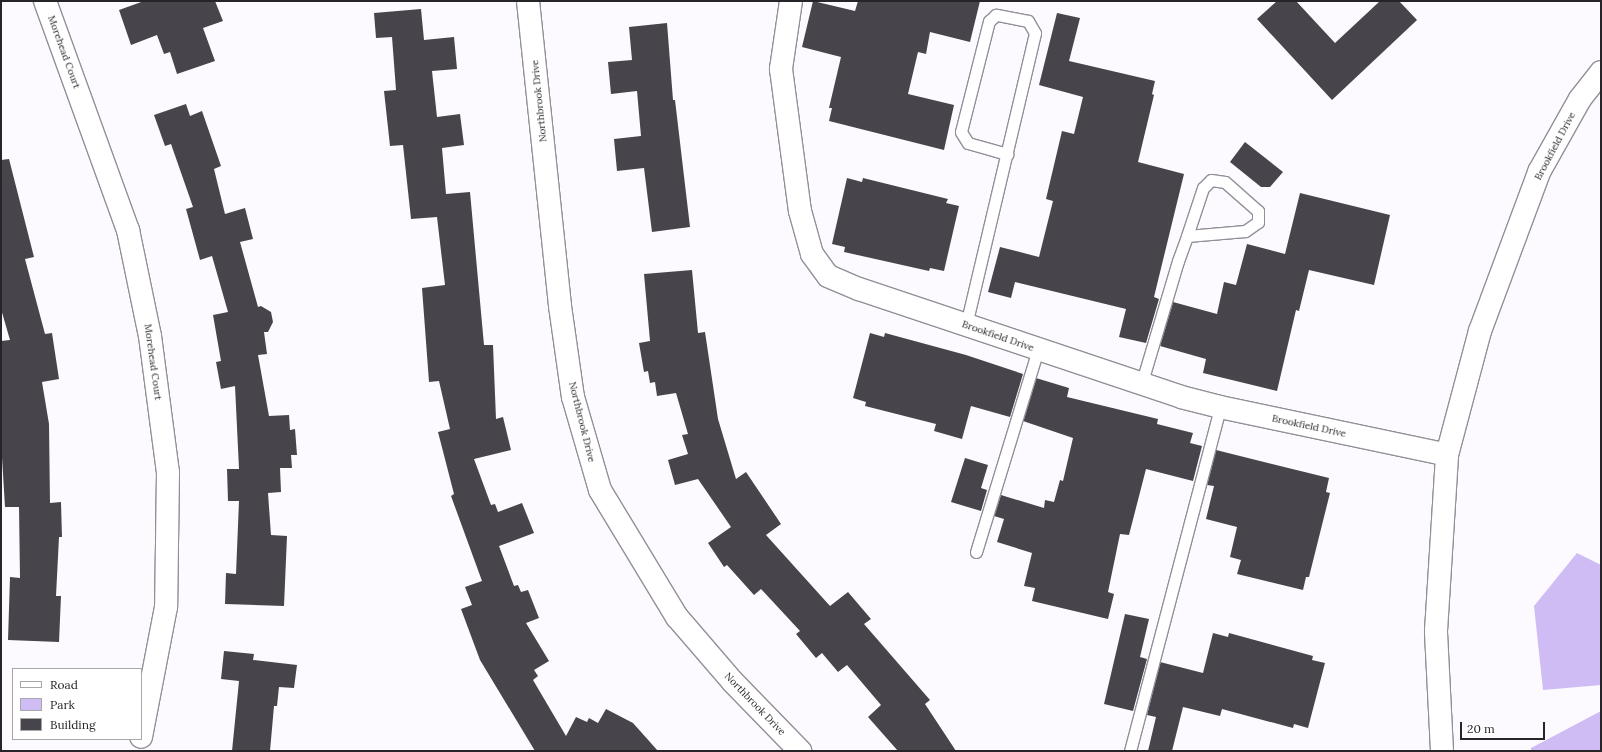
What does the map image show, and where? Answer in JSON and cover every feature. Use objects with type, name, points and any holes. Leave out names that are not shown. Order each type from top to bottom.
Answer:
[{"type":"street","name":"Morehead Court","points":[[45,1],[128,230],[150,336],[168,472],[166,607],[142,733]]},
{"type":"street","name":"Northbrook Drive","points":[[528,1],[560,306],[573,397],[600,490],[677,617],[732,682],[800,751]]},
{"type":"street","name":"Brookfield Drive","points":[[791,1],[781,70],[800,211],[812,254],[828,276],[1141,385],[1220,407],[1447,455]]},
{"type":"street","name":"Brookfield Drive","points":[[1442,751],[1436,631],[1447,455],[1480,331],[1539,172],[1580,99],[1601,72]]},
{"type":"street","name":"Morehead Court","points":[[138,751],[141,740]]},
{"type":"lane","points":[[966,325],[1007,154],[1035,33],[1028,21],[996,15],[989,21],[961,132],[968,143],[1007,154]]},
{"type":"lane","points":[[1141,385],[1187,236],[1203,188],[1211,180],[1225,182],[1258,211],[1258,222],[1246,231],[1187,236]]},
{"type":"lane","points":[[976,552],[1038,349]]},
{"type":"lane","points":[[1130,751],[1220,407]]},
{"type":"green space","points":[[1577,553],[1601,565],[1601,685],[1543,690],[1534,606]]},
{"type":"green space","points":[[1601,711],[1601,751],[1531,751],[1531,748]]},
{"type":"building","points":[[144,1],[215,1],[223,21],[203,28],[215,61],[177,74],[170,52],[164,54],[157,35],[131,45],[119,10]]},
{"type":"building","points":[[813,1],[855,11],[858,1],[980,1],[970,42],[930,32],[926,54],[918,52],[908,94],[954,105],[944,150],[829,121],[832,108],[829,108],[841,57],[802,47]]},
{"type":"building","points":[[1277,1],[1296,1],[1335,43],[1380,1],[1399,1],[1417,20],[1332,100],[1257,19]]},
{"type":"building","points":[[421,9],[424,40],[454,37],[457,69],[432,71],[437,117],[460,114],[464,145],[442,148],[446,194],[470,192],[484,345],[493,345],[496,419],[503,417],[511,450],[474,459],[491,505],[495,504],[498,512],[522,503],[534,533],[499,546],[514,586],[518,585],[521,592],[528,590],[539,618],[526,623],[549,661],[534,670],[538,676],[533,680],[566,736],[576,717],[587,722],[589,718],[598,723],[606,709],[633,723],[658,751],[535,751],[480,660],[461,609],[472,605],[465,587],[482,581],[451,496],[454,494],[438,432],[450,429],[439,381],[429,382],[422,288],[445,285],[437,217],[411,219],[403,145],[390,146],[384,91],[396,90],[392,37],[376,38],[374,13]]},
{"type":"building","points":[[1057,13],[1080,18],[1069,61],[1155,81],[1152,94],[1154,95],[1138,162],[1184,174],[1154,297],[1159,299],[1146,343],[1119,337],[1126,309],[1015,282],[1011,298],[988,292],[1000,247],[1039,257],[1053,201],[1046,199],[1062,131],[1074,134],[1083,97],[1039,85]]},
{"type":"building","points":[[667,23],[673,100],[675,100],[690,227],[652,232],[644,168],[617,171],[614,139],[641,136],[637,91],[611,94],[608,62],[632,60],[629,27]]},
{"type":"building","points":[[186,104],[190,116],[202,111],[221,166],[214,169],[225,214],[245,208],[253,239],[240,242],[258,307],[261,306],[271,312],[273,322],[268,332],[264,332],[267,354],[258,355],[269,416],[289,415],[290,430],[295,429],[297,455],[291,455],[292,468],[280,468],[281,492],[268,493],[271,535],[287,536],[284,606],[225,604],[226,573],[236,574],[239,501],[228,501],[227,469],[239,469],[235,386],[221,389],[216,362],[221,361],[213,315],[228,312],[212,256],[200,260],[186,209],[193,207],[171,144],[165,146],[154,115]]},
{"type":"building","points":[[1245,142],[1283,172],[1270,187],[1261,187],[1230,162]]},
{"type":"building","points":[[9,159],[34,257],[25,259],[45,334],[52,333],[59,379],[42,382],[49,424],[50,503],[61,502],[62,537],[59,537],[56,596],[61,596],[59,642],[8,640],[10,577],[20,578],[19,507],[5,507],[1,441],[1,341],[10,340],[1,309],[1,160]]},
{"type":"building","points":[[847,178],[862,182],[863,178],[948,199],[946,203],[959,206],[944,271],[930,268],[929,271],[844,252],[845,247],[832,244]]},
{"type":"building","points":[[1300,193],[1390,215],[1374,285],[1309,270],[1299,311],[1296,310],[1277,391],[1203,373],[1206,359],[1160,346],[1173,302],[1217,314],[1224,282],[1236,285],[1247,244],[1285,254]]},
{"type":"building","points":[[692,270],[698,333],[705,332],[718,419],[736,479],[746,472],[781,524],[766,535],[830,606],[848,592],[871,619],[864,624],[930,700],[925,704],[956,751],[898,751],[868,717],[881,705],[847,665],[838,672],[822,653],[816,658],[796,634],[800,631],[761,589],[754,595],[727,565],[724,567],[708,543],[731,527],[698,479],[675,485],[668,460],[688,454],[682,435],[688,434],[676,393],[657,396],[655,382],[650,383],[648,371],[644,372],[639,343],[650,341],[644,274]]},
{"type":"building","points":[[870,333],[884,337],[885,333],[966,355],[1023,374],[1010,417],[971,406],[962,439],[934,431],[936,424],[865,406],[866,402],[853,398]]},
{"type":"building","points":[[1036,378],[1069,388],[1067,397],[1158,419],[1157,424],[1193,433],[1190,443],[1202,446],[1193,481],[1146,469],[1129,535],[1120,534],[1108,592],[1114,594],[1108,619],[1032,601],[1035,588],[1024,586],[1032,553],[997,542],[1004,519],[994,516],[1001,495],[1044,508],[1045,500],[1054,502],[1060,480],[1063,481],[1073,438],[1023,421]]},
{"type":"building","points":[[1216,450],[1329,478],[1326,492],[1330,493],[1309,577],[1306,577],[1303,590],[1237,574],[1241,560],[1230,557],[1237,527],[1206,519],[1214,486],[1207,485]]},
{"type":"building","points":[[965,458],[988,465],[981,488],[987,490],[981,511],[951,502]]},
{"type":"building","points":[[1125,614],[1149,619],[1140,657],[1147,659],[1133,711],[1104,704]]},
{"type":"building","points":[[1213,633],[1228,637],[1229,633],[1313,656],[1312,660],[1325,663],[1308,728],[1294,724],[1293,728],[1222,709],[1220,716],[1183,707],[1172,751],[1148,751],[1156,717],[1147,715],[1160,662],[1203,673]]},
{"type":"building","points":[[224,651],[254,654],[253,660],[297,665],[294,688],[279,687],[277,706],[274,706],[270,751],[232,751],[239,681],[221,679]]}]
